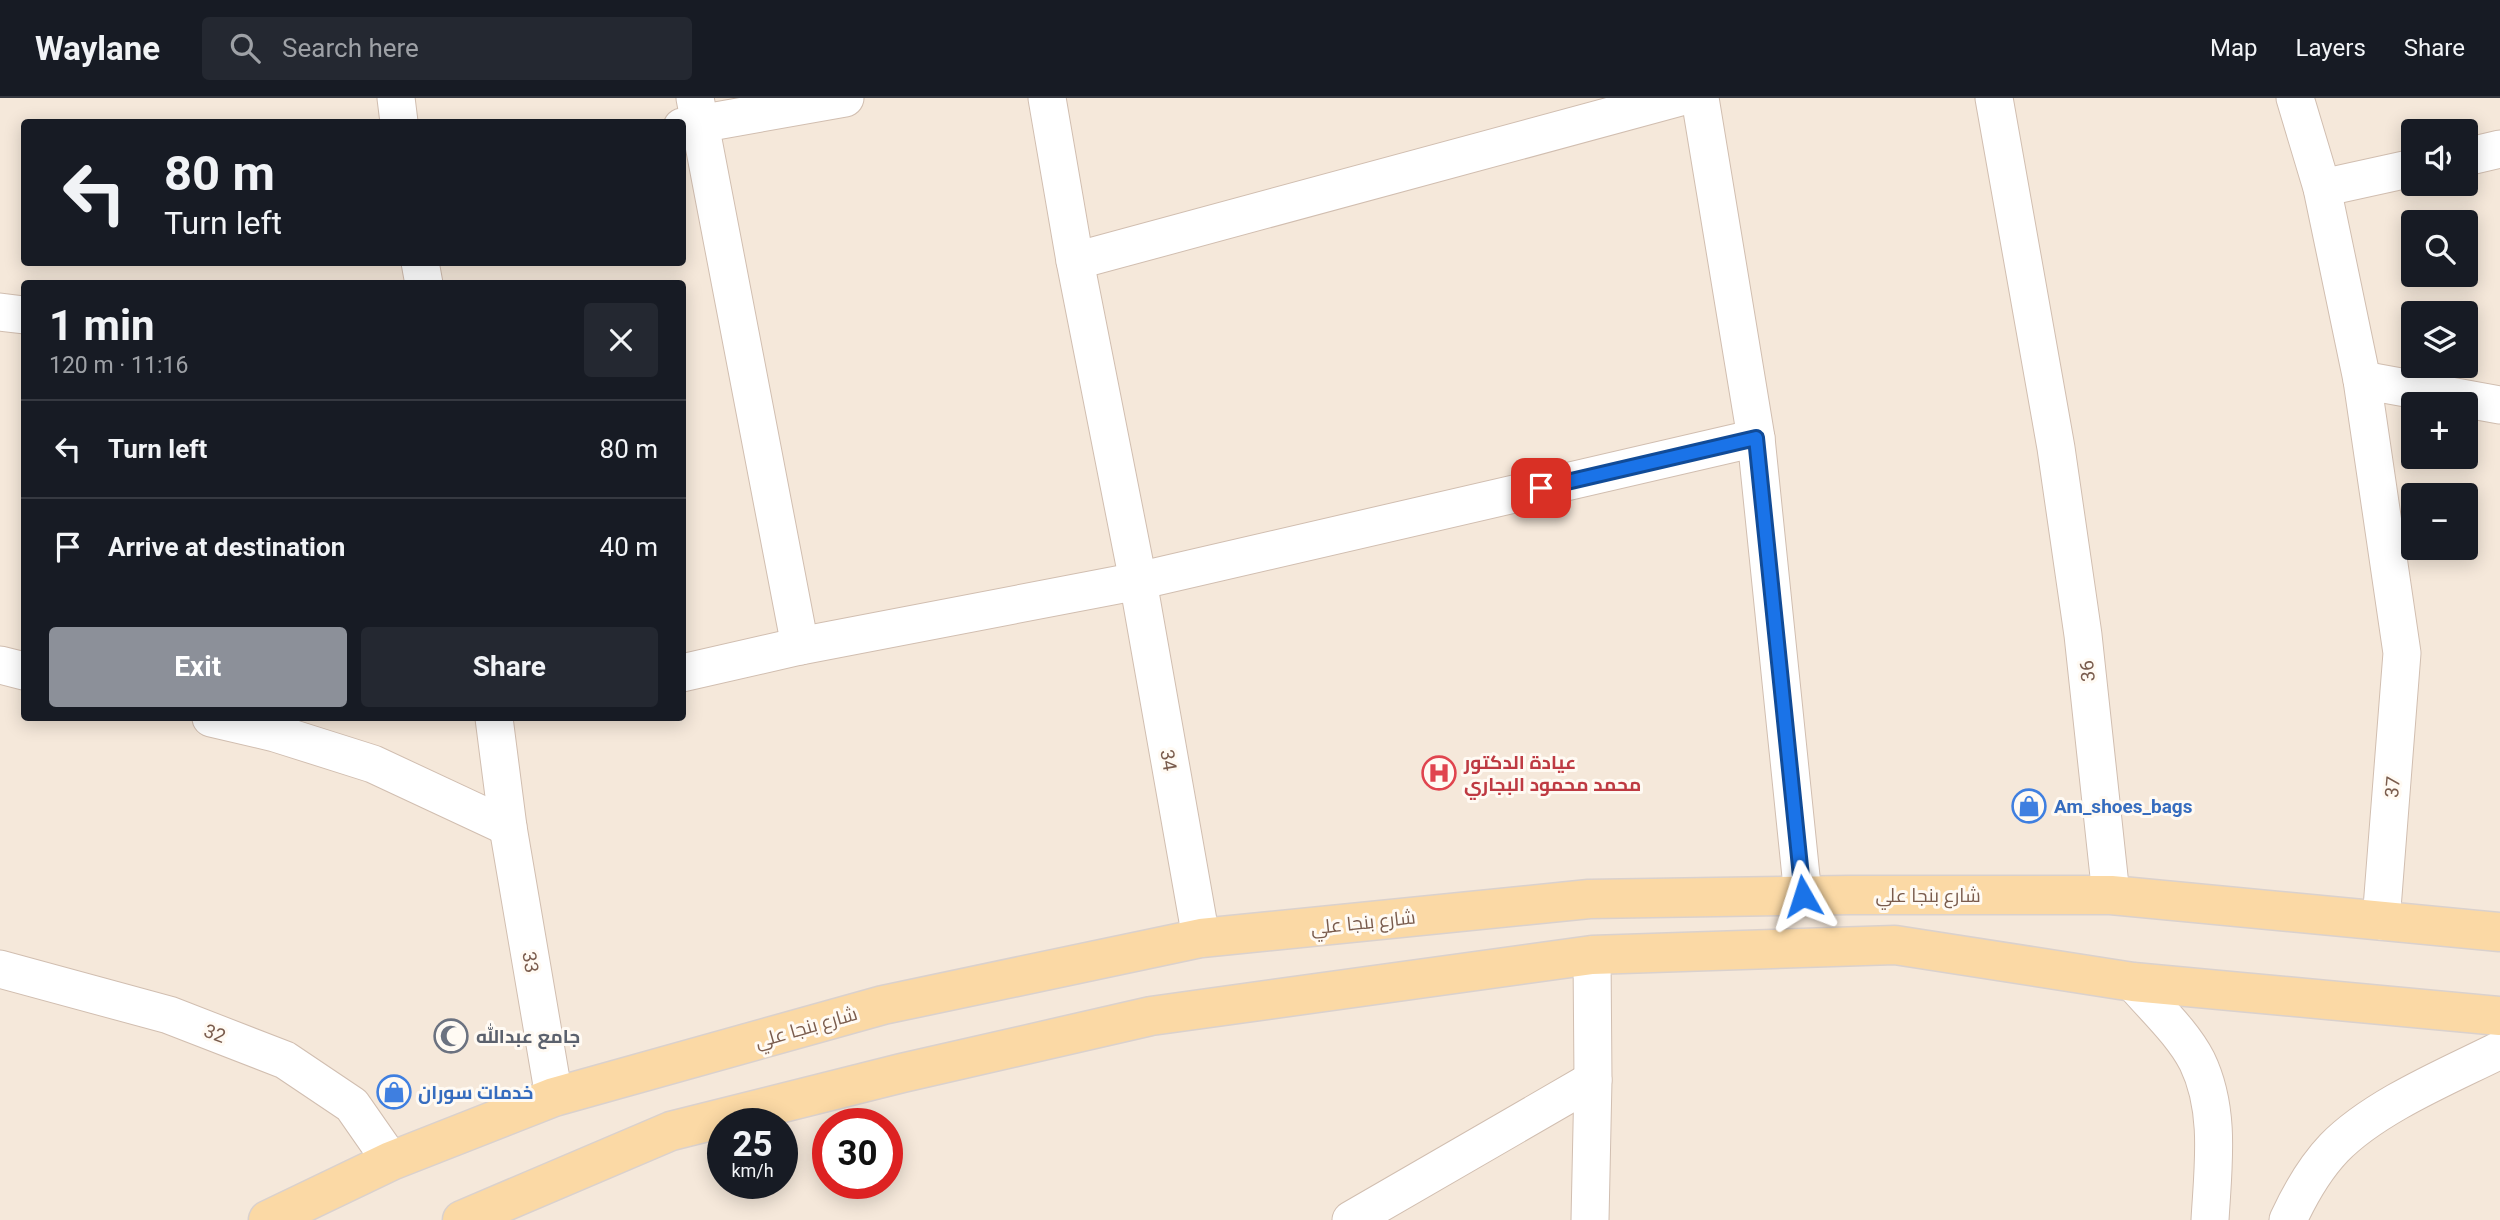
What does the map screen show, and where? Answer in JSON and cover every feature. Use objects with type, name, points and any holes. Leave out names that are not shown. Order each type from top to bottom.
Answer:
[{"type":"main road","name":"شارع بنجا علي","points":[[268,1220],[391,1161],[554,1097],[883,1005],[1201,938],[1589,899],[1803,896],[2111,895],[2500,932]]},
{"type":"main road","points":[[462,1220],[671,1131],[915,1070],[1151,1016],[1592,955],[1895,945],[2133,982],[2500,1016]]},
{"type":"street","points":[[396,98],[399,119]]},
{"type":"street","points":[[800,646],[693,117],[845,98]]},
{"type":"street","name":"34","points":[[1047,98],[1075,261],[1138,582],[1201,938]]},
{"type":"street","points":[[1075,261],[1677,98]]},
{"type":"street","points":[[1700,98],[1756,438],[1803,896]]},
{"type":"street","name":"36","points":[[1994,98],[2056,448],[2083,635],[2111,895]]},
{"type":"street","name":"37","points":[[2295,98],[2322,188],[2362,380],[2402,653],[2381,921]]},
{"type":"street","points":[[2478,154],[2500,149]]},
{"type":"street","points":[[2322,188],[2401,171]]},
{"type":"street","points":[[0,312],[21,315]]},
{"type":"street","points":[[2362,380],[2500,405]]},
{"type":"street","points":[[686,672],[800,646],[1138,582],[1756,438]]},
{"type":"street","points":[[0,665],[21,670]]},
{"type":"street","points":[[224,721],[275,733],[373,764],[508,827]]},
{"type":"street","name":"33","points":[[494,721],[508,827],[554,1097]]},
{"type":"street","points":[[1590,1220],[1592,955]]},
{"type":"street","name":"32","points":[[0,969],[169,1015],[285,1060],[352,1105],[391,1161]]},
{"type":"street","points":[[2133,982],[2179,1035],[2196,1059],[2204,1078],[2213,1122],[2210,1220]]},
{"type":"street","points":[[2288,1220],[2303,1188],[2335,1148],[2375,1115],[2500,1050]]},
{"type":"street","points":[[1351,1220],[1593,1080]]},
{"type":"shaded area","points":[[0,98],[2500,98],[2500,1220],[0,1220]]},
{"type":"place","name":"عيادة الدكتور محمد محمود البجاري","points":[[1439,773]]},
{"type":"place","name":"Am_shoes_bags","points":[[2029,806]]},
{"type":"place","name":"جامع عبدالله","points":[[451,1036]]},
{"type":"place","name":"خدمات سوران","points":[[394,1092]]},
{"type":"route","points":[[1541,488],[1756,438],[1803,896]]}]
